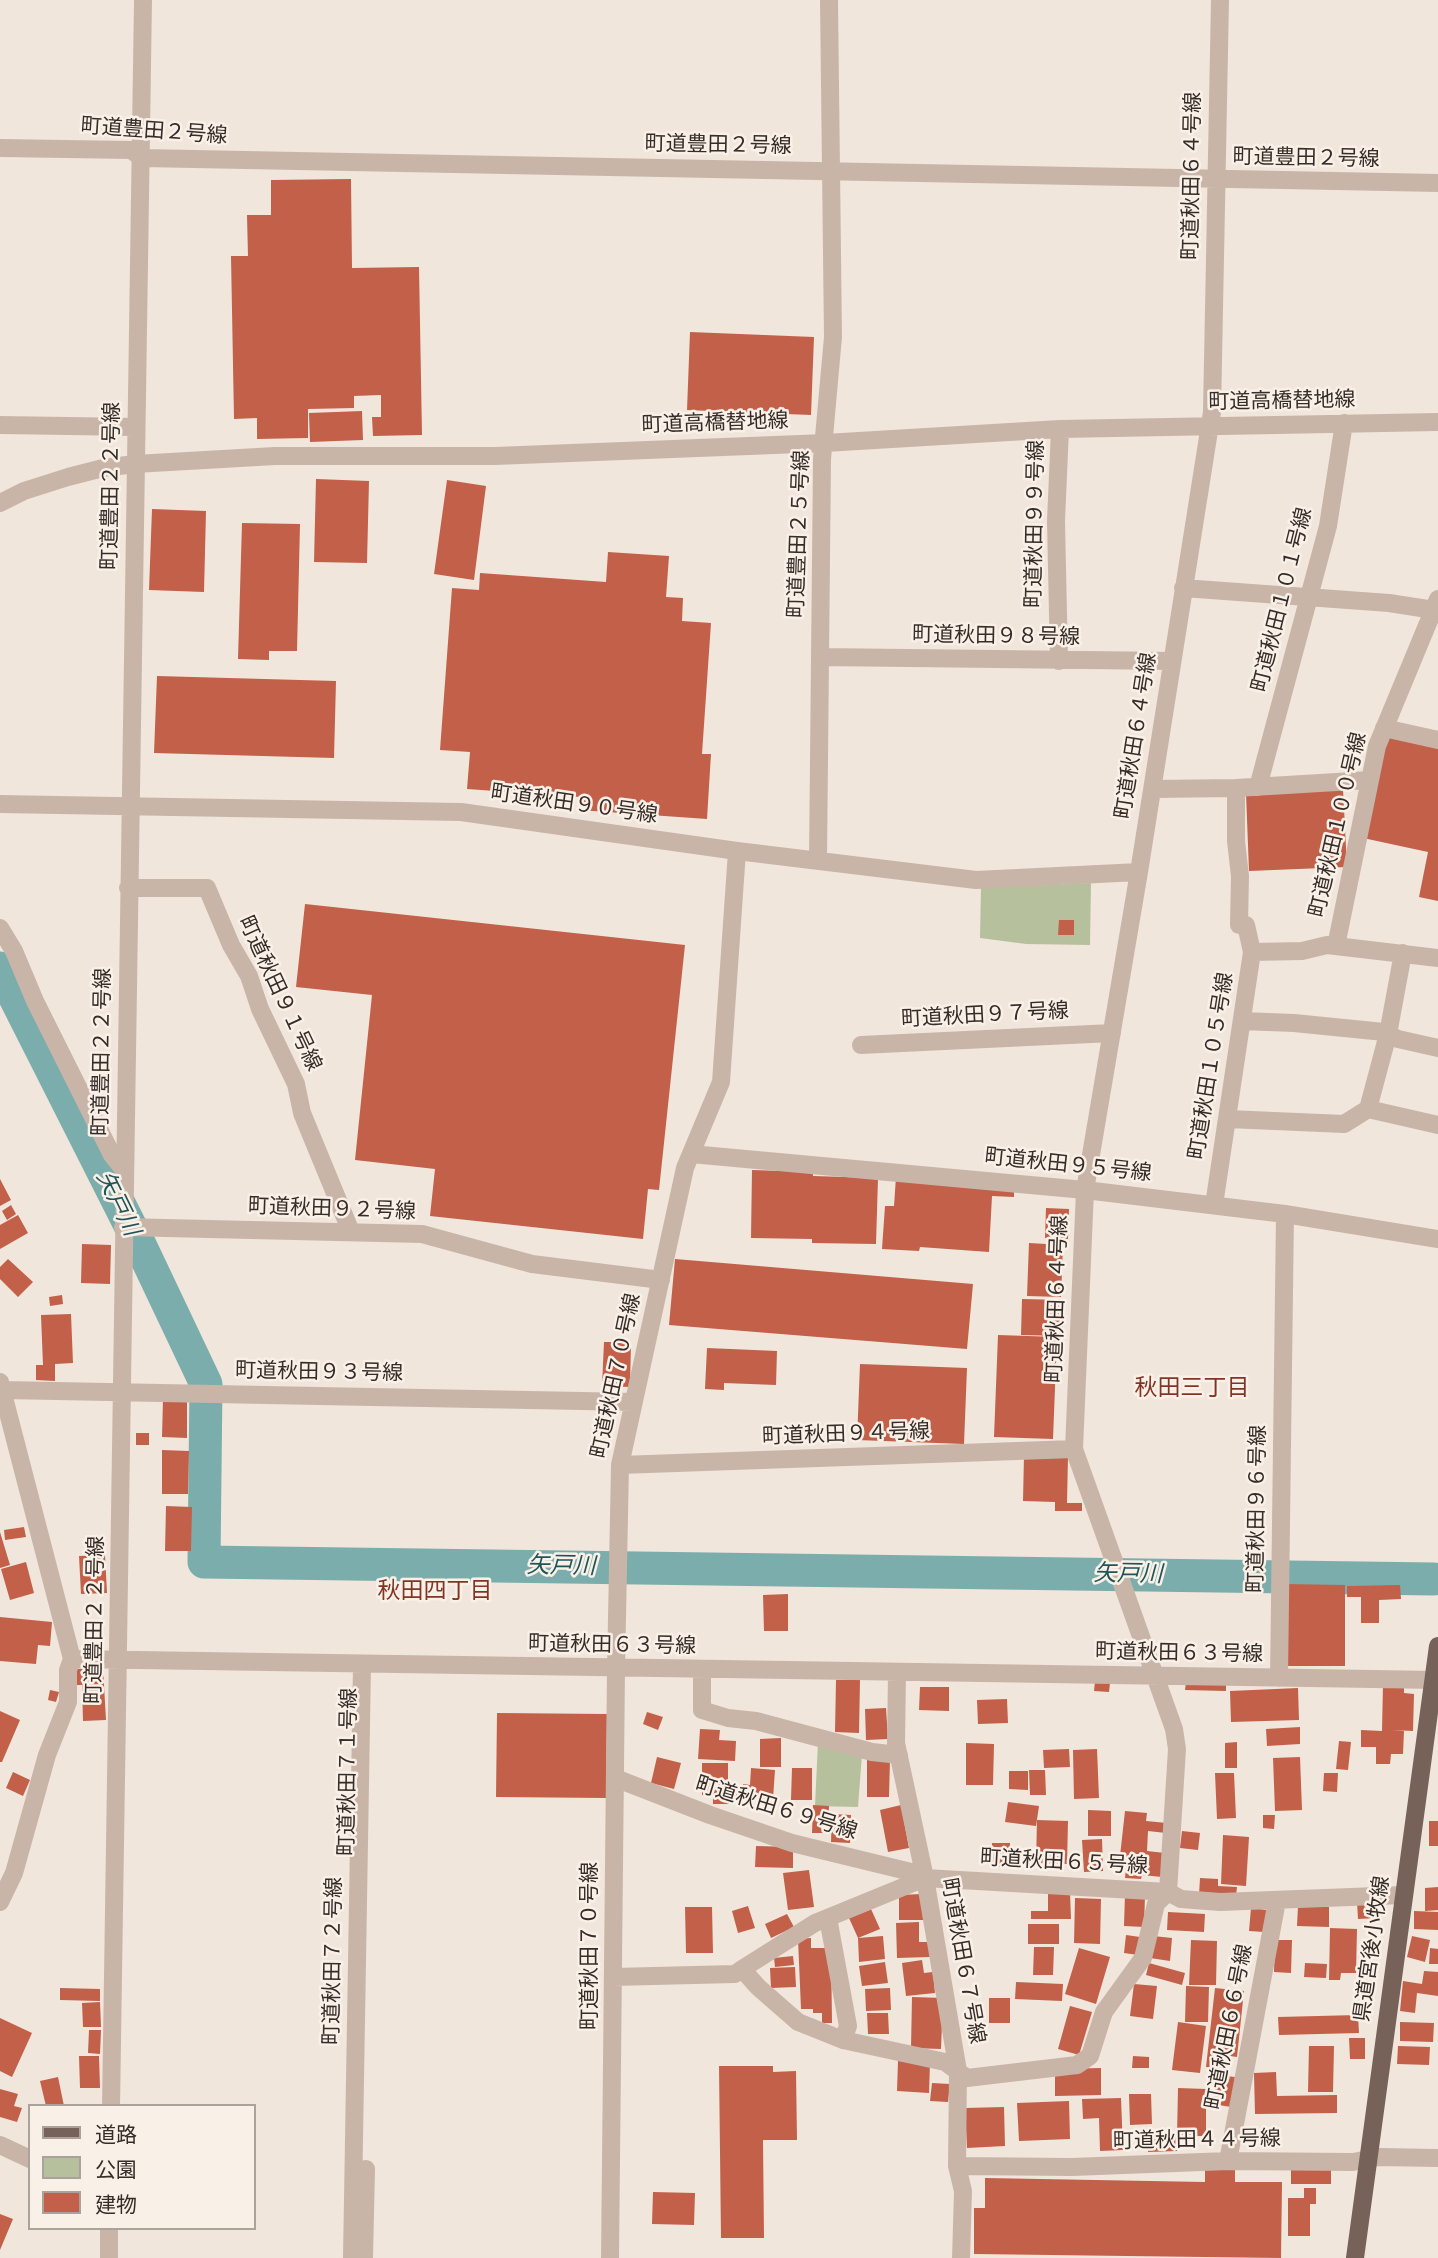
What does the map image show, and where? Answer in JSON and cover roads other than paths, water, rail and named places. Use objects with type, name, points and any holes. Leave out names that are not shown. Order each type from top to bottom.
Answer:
[{"type":"main road","name":"県道宮後小牧線","points":[[1355,2258],[1438,1646]]},
{"type":"street","name":"町道豊田２２号線","points":[[111,2104],[143,0]]},
{"type":"street","name":"町道豊田２５号線","points":[[818,860],[822,458],[833,337],[829,0]]},
{"type":"street","name":"町道秋田６４号線","points":[[743,1969],[758,1987],[798,2022],[843,2040],[945,2062],[967,2078],[1077,2065],[1090,2056],[1104,2012],[1143,1958],[1156,1904],[1168,1892],[1177,1749],[1174,1729],[1074,1449],[1085,1190],[1153,789],[1212,398],[1220,0]]},
{"type":"street","name":"町道豊田２号線","points":[[0,148],[131,150],[142,158],[1438,183]]},
{"type":"street","name":"町道高橋替地線","points":[[0,503],[24,491],[103,468],[275,456],[495,456],[825,443],[1060,429],[1438,422]]},
{"type":"street","name":"町道秋田１０１号線","points":[[1258,786],[1328,526],[1344,423]]},
{"type":"street","points":[[0,425],[135,427]]},
{"type":"street","name":"町道秋田９９号線","points":[[1059,661],[1056,521],[1060,429]]},
{"type":"street","points":[[1183,588],[1436,604]]},
{"type":"street","name":"町道秋田１００号線","points":[[1335,946],[1370,780],[1384,728],[1436,604]]},
{"type":"street","name":"町道秋田９８号線","points":[[820,657],[1172,661]]},
{"type":"street","points":[[1384,728],[1438,740]]},
{"type":"street","points":[[1153,789],[1236,788],[1370,780]]},
{"type":"street","points":[[1236,788],[1239,925],[1245,925],[1252,952]]},
{"type":"street","name":"町道秋田９０号線","points":[[0,804],[461,812],[976,880],[1139,872]]},
{"type":"street","name":"町道秋田７０号線","points":[[610,2258],[620,1465],[685,1168],[721,1082],[737,850]]},
{"type":"street","name":"町道秋田９１号線","points":[[128,888],[207,888],[296,1084],[302,1113],[351,1232]]},
{"type":"street","points":[[0,928],[14,951],[35,1001],[112,1155],[124,1170]]},
{"type":"street","name":"町道秋田１０５号線","points":[[1214,1205],[1252,952],[1302,951],[1327,945],[1438,958]]},
{"type":"street","points":[[1228,1119],[1344,1124],[1368,1109],[1388,1034],[1402,953]]},
{"type":"street","points":[[1242,1021],[1294,1023],[1388,1034],[1398,1039],[1438,1048]]},
{"type":"street","name":"町道秋田９７号線","points":[[861,1045],[1112,1033]]},
{"type":"street","points":[[1368,1109],[1438,1125]]},
{"type":"street","name":"町道秋田９５号線","points":[[691,1154],[1085,1190],[1285,1214],[1438,1239]]},
{"type":"street","name":"町道秋田９６号線","points":[[1279,1678],[1285,1214]]},
{"type":"street","name":"町道秋田９２号線","points":[[123,1227],[422,1234],[531,1264],[661,1280]]},
{"type":"street","points":[[0,1902],[14,1872],[47,1755],[68,1702],[68,1670],[72,1659],[1,1386]]},
{"type":"street","name":"町道秋田９３号線","points":[[1,1386],[122,1392],[634,1402]]},
{"type":"street","name":"町道秋田９４号線","points":[[620,1465],[1074,1449]]},
{"type":"street","name":"町道秋田６３号線","points":[[72,1659],[1435,1680]]},
{"type":"street","name":"町道秋田７２号線","points":[[352,2258],[368,1665]]},
{"type":"street","name":"町道秋田７１号線","points":[[365,2258],[368,1665]]},
{"type":"street","points":[[702,1670],[702,1710],[728,1718],[769,1724],[872,1752],[899,1755]]},
{"type":"street","name":"町道秋田６７号線","points":[[897,1673],[896,1743],[925,1878],[958,2071],[957,2166],[963,2191],[961,2258]]},
{"type":"street","name":"町道秋田６９号線","points":[[615,1778],[792,1843],[911,1872],[925,1878]]},
{"type":"street","name":"町道秋田６５号線","points":[[743,1969],[815,1923],[925,1878],[1168,1892],[1181,1899],[1277,1901],[1403,1895]]},
{"type":"street","name":"町道秋田６６号線","points":[[1228,2161],[1277,1901]]},
{"type":"street","points":[[828,1918],[848,2026],[843,2040]]},
{"type":"street","points":[[613,1977],[735,1974],[743,1969]]},
{"type":"street","points":[[0,2146],[28,2158]]},
{"type":"street","name":"町道秋田４４号線","points":[[957,2166],[1072,2167],[1228,2161],[1353,2162],[1379,2157],[1438,2158]]},
{"type":"street","points":[[109,2230],[109,2258]]},
{"type":"waterway","name":"矢戸川","points":[[0,968],[142,1249],[206,1384],[204,1562],[1434,1579]]},
{"type":"district","name":"秋田三丁目","points":[[1192,1389]]},
{"type":"district","name":"秋田四丁目","points":[[435,1592]]}]
